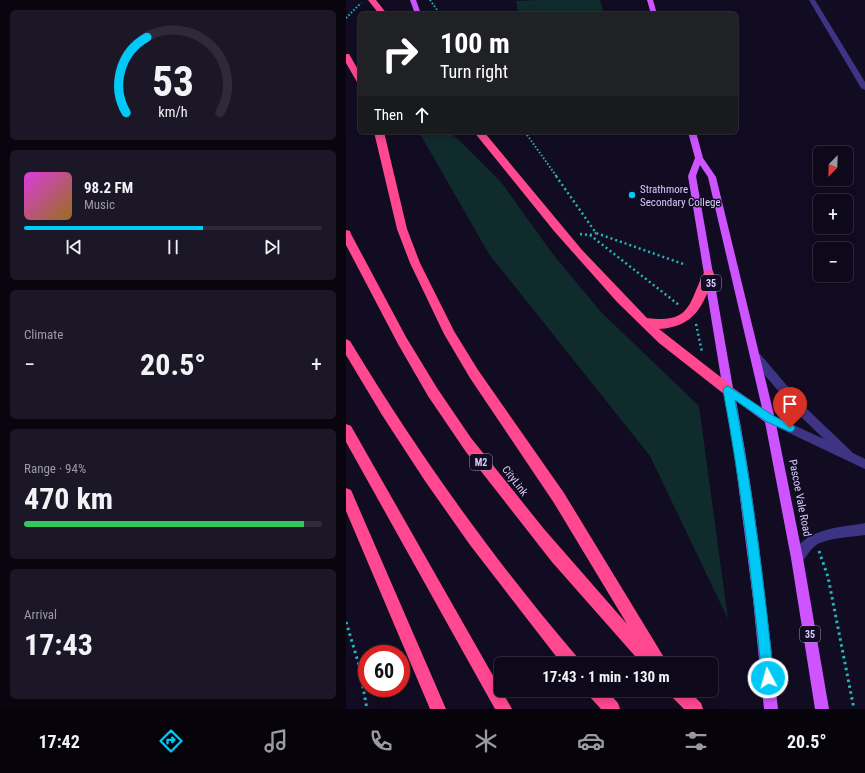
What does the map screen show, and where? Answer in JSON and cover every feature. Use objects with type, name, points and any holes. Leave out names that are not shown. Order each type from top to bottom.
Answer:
[{"type":"highway","points":[[372,0],[381,12]]},
{"type":"highway","points":[[346,57],[358,77]]},
{"type":"highway","points":[[379,134],[402,228],[415,263],[450,334],[474,374],[559,498],[656,657]]},
{"type":"highway","points":[[481,134],[586,262],[643,321],[673,348],[728,390]]},
{"type":"highway","name":"CityLink","points":[[346,234],[379,299],[419,370],[466,442],[528,521],[592,598],[647,657]]},
{"type":"highway","points":[[643,321],[657,325],[668,324],[684,319],[693,309],[704,290],[709,274]]},
{"type":"highway","points":[[346,344],[375,395],[439,489],[489,560],[566,657]]},
{"type":"highway","points":[[346,430],[504,709]]},
{"type":"highway","points":[[346,495],[438,709]]},
{"type":"highway","points":[[601,697],[612,709]]},
{"type":"highway","points":[[684,697],[695,709]]},
{"type":"main road","points":[[413,0],[417,12]]},
{"type":"main road","points":[[650,0],[653,12]]},
{"type":"main road","points":[[483,134],[497,154]]},
{"type":"main road","name":"Pascoe Vale Road","points":[[693,134],[699,158],[712,177],[770,419],[797,558],[822,709]]},
{"type":"main road","name":"35","points":[[699,158],[692,176],[741,458],[760,599],[771,709]]},
{"type":"main road","points":[[728,390],[770,419]]},
{"type":"street","points":[[812,0],[865,88]]},
{"type":"street","points":[[756,357],[801,410],[849,456]]},
{"type":"street","points":[[770,419],[865,464]]},
{"type":"street","points":[[797,558],[811,541],[828,535],[865,529]]},
{"type":"path","points":[[346,18],[364,0]]},
{"type":"path","points":[[430,0],[439,12]]},
{"type":"path","points":[[526,134],[596,232],[686,265]]},
{"type":"path","points":[[590,235],[688,314],[697,325],[702,352],[724,367]]},
{"type":"path","points":[[820,547],[819,551],[828,577],[854,709]]},
{"type":"path","points":[[346,622],[356,650],[364,684],[367,709]]},
{"type":"green space","points":[[600,0],[603,12],[518,12],[516,1]]},
{"type":"green space","points":[[420,134],[452,134],[459,140],[501,182],[552,253],[601,312],[699,406],[728,619],[650,456],[489,254]]},
{"type":"place","name":"Strathmore Secondary College","points":[[632,195]]},
{"type":"route","points":[[768,678],[760,599],[740,451],[728,390],[770,419],[790,428]]}]
